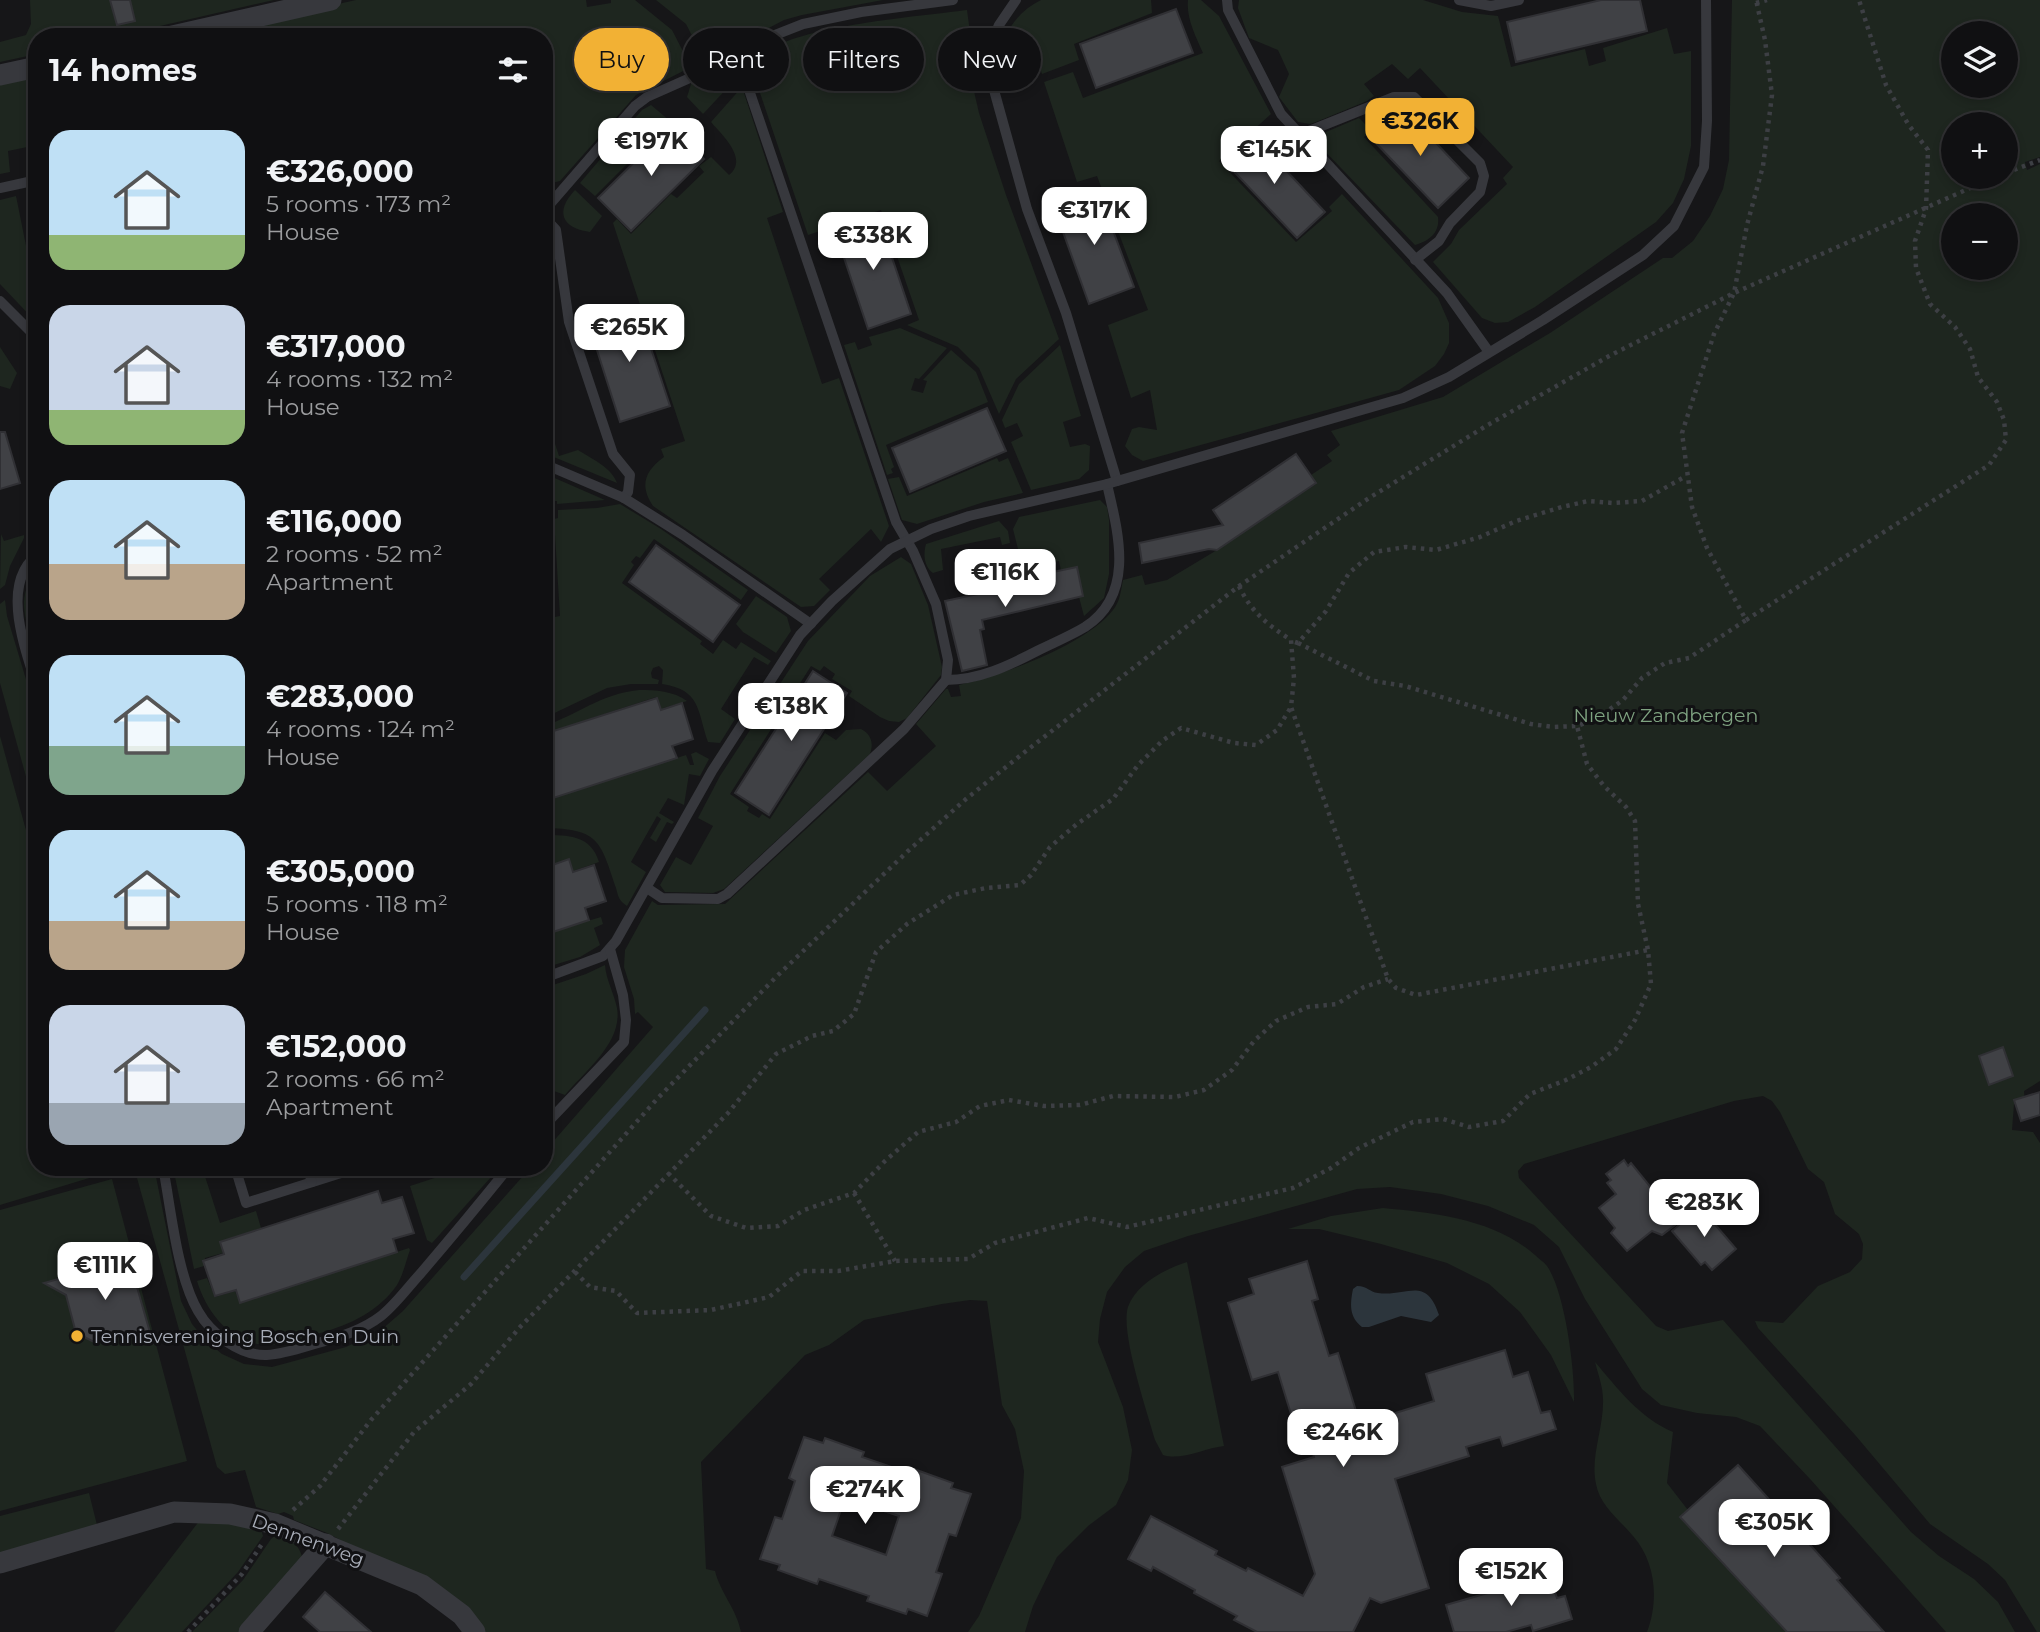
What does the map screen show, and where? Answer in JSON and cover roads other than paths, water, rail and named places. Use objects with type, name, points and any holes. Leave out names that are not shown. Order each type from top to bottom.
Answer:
[{"type":"street","points":[[208,28],[331,0]]},
{"type":"street","points":[[0,75],[28,68]]},
{"type":"street","name":"Dennenweg","points":[[0,1563],[174,1512],[230,1514],[275,1524],[422,1585],[462,1615],[475,1632]]},
{"type":"street","points":[[249,1632],[326,1544]]},
{"type":"lane","points":[[789,29],[861,12],[953,0]]},
{"type":"lane","points":[[946,680],[959,680],[999,670],[1086,626],[1111,600],[1120,560],[1112,482],[1066,313],[1027,209],[989,72],[990,46],[999,25],[1016,0]]},
{"type":"lane","points":[[1227,0],[1228,10],[1281,114],[1447,293],[1489,352]]},
{"type":"lane","points":[[1459,0],[1491,6],[1519,0]]},
{"type":"lane","points":[[553,975],[603,956],[610,949],[629,922],[712,771],[810,624],[890,549],[931,529],[969,516],[1112,482],[1403,398],[1449,377],[1643,255],[1674,226],[1704,167],[1707,121],[1706,0]]},
{"type":"lane","points":[[553,193],[641,101],[683,81]]},
{"type":"lane","points":[[647,888],[662,898],[718,898],[727,894],[904,729],[946,680],[948,660],[936,604],[896,522],[750,91]]},
{"type":"lane","points":[[1299,135],[1394,97],[1414,97],[1480,163],[1484,176],[1480,191],[1450,223],[1438,241],[1415,260]]},
{"type":"lane","points":[[0,188],[28,182]]},
{"type":"lane","points":[[553,227],[556,230],[573,335],[613,454],[630,475],[628,492],[624,498]]},
{"type":"lane","points":[[0,301],[28,329]]},
{"type":"lane","points":[[553,468],[624,498],[683,535],[810,624]]},
{"type":"lane","points":[[28,563],[17,579],[15,608],[28,655]]},
{"type":"lane","points":[[553,1117],[624,1042],[626,1020],[623,995],[610,949]]},
{"type":"lane","points":[[165,1176],[181,1259],[197,1310],[211,1328],[229,1343],[263,1355],[281,1354],[328,1340],[357,1330],[381,1316],[428,1265],[502,1176]]},
{"type":"lane","points":[[237,1176],[246,1203],[331,1176]]},
{"type":"lane","points":[[310,1176],[312,1182]]},
{"type":"waterway","points":[[464,1277],[705,1010]]},
{"type":"place","name":"Tennisvereniging Bosch en Duin","points":[[77,1336]]},
{"type":"park label","name":"Nieuw Zandbergen","points":[[1666,715]]}]
